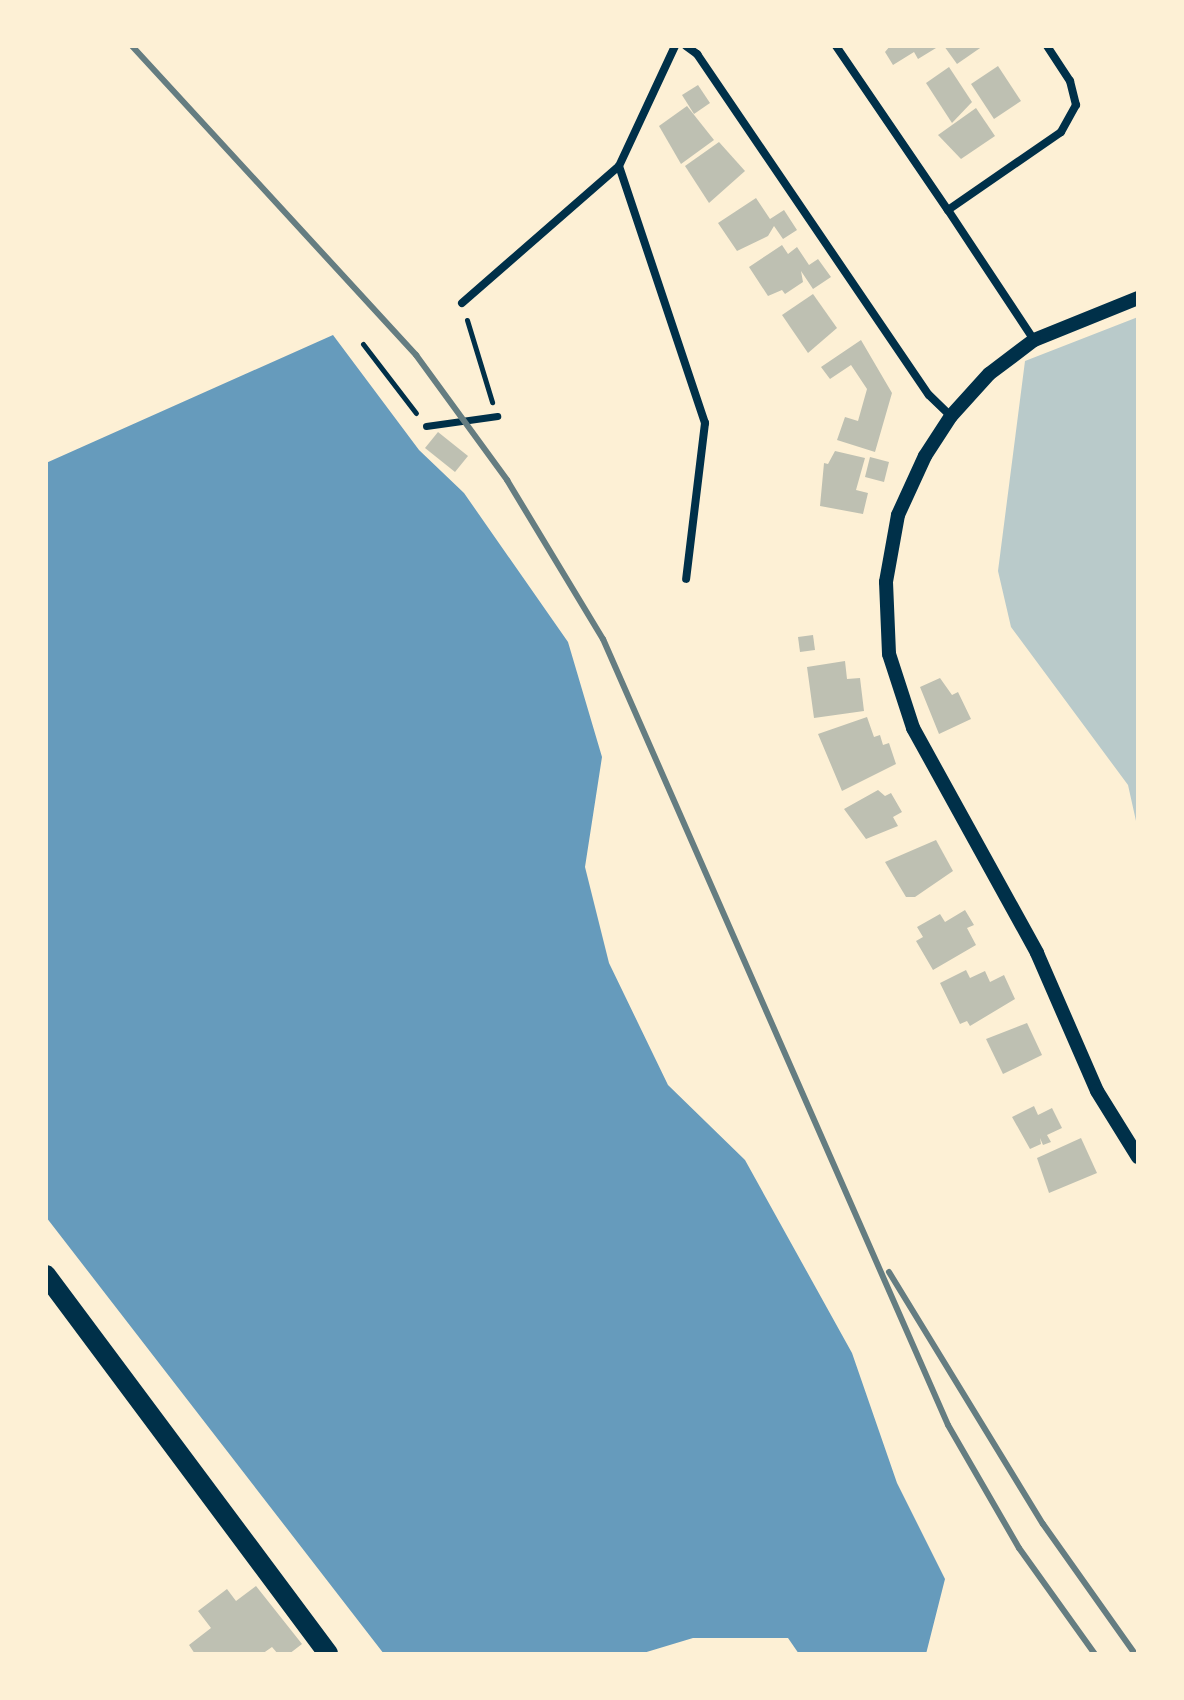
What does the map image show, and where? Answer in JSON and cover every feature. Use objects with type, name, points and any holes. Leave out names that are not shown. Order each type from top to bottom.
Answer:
[{"type":"main road","points":[[46,1275],[328,1654]]},
{"type":"street","points":[[462,303],[619,166],[675,46]]},
{"type":"street","points":[[686,46],[697,54],[929,395],[951,416]]},
{"type":"street","points":[[836,46],[1034,340]]},
{"type":"street","points":[[948,210],[1061,132],[1076,105],[1070,81],[1047,46]]},
{"type":"street","points":[[619,166],[705,423],[686,579]]},
{"type":"street","points":[[1138,298],[1034,340],[989,374],[951,416],[898,515],[886,582],[889,654],[913,728],[1024,928],[1097,1091],[1138,1157]]},
{"type":"street","points":[[426,426],[497,416]]},
{"type":"path","points":[[462,303],[497,416]]},
{"type":"path","points":[[363,344],[426,426]]},
{"type":"shaded area","points":[[1138,317],[1138,830],[1128,785],[1011,627],[998,571],[1025,361]]},
{"type":"water","points":[[333,335],[419,450],[464,493],[568,642],[602,757],[585,867],[609,963],[668,1085],[745,1160],[852,1353],[897,1483],[945,1579],[926,1654],[799,1654],[788,1638],[693,1638],[640,1654],[384,1654],[46,1217],[46,463]]},
{"type":"building","points":[[890,46],[936,48],[918,59],[914,52],[893,65],[885,52]]},
{"type":"building","points":[[944,46],[983,46],[957,64]]},
{"type":"building","points":[[998,66],[1021,101],[994,119],[971,84]]},
{"type":"building","points":[[949,67],[972,102],[952,123],[926,83]]},
{"type":"building","points":[[698,85],[710,103],[694,114],[682,95]]},
{"type":"building","points":[[687,106],[714,140],[681,164],[659,126]]},
{"type":"building","points":[[976,108],[995,136],[961,159],[938,135]]},
{"type":"building","points":[[719,142],[745,171],[709,203],[685,166]]},
{"type":"building","points":[[756,198],[770,219],[784,210],[797,230],[783,239],[774,226],[768,236],[737,251],[718,223]]},
{"type":"building","points":[[782,245],[788,254],[797,247],[809,265],[818,259],[831,277],[813,289],[801,271],[803,282],[785,294],[782,290],[768,296],[749,267]]},
{"type":"building","points":[[813,294],[837,328],[808,353],[782,315]]},
{"type":"building","points":[[861,340],[892,393],[875,452],[837,440],[845,417],[858,421],[867,389],[851,365],[830,379],[821,367]]},
{"type":"building","points":[[438,432],[468,456],[455,472],[425,448]]},
{"type":"building","points":[[835,451],[865,458],[856,490],[868,493],[863,514],[820,506],[824,463],[828,464]]},
{"type":"building","points":[[870,457],[889,462],[884,482],[865,477]]},
{"type":"building","points":[[813,635],[815,650],[800,652],[798,637]]},
{"type":"building","points":[[845,661],[847,679],[860,678],[864,711],[814,718],[807,667]]},
{"type":"building","points":[[940,678],[952,695],[958,692],[971,719],[939,734],[920,687]]},
{"type":"building","points":[[867,717],[874,737],[880,735],[883,745],[889,743],[896,764],[842,791],[818,734]]},
{"type":"building","points":[[878,790],[885,796],[891,793],[902,812],[893,817],[898,826],[866,839],[844,809]]},
{"type":"building","points":[[936,840],[953,871],[915,897],[906,897],[885,862]]},
{"type":"building","points":[[965,910],[974,925],[967,928],[976,945],[933,970],[916,941],[923,937],[917,927],[940,914],[945,922]]},
{"type":"building","points":[[966,970],[970,978],[985,971],[990,982],[1004,975],[1015,999],[970,1026],[967,1021],[960,1024],[940,983]]},
{"type":"building","points":[[1027,1023],[1042,1055],[1003,1074],[986,1039]]},
{"type":"building","points":[[1034,1106],[1038,1115],[1052,1108],[1062,1128],[1047,1135],[1051,1142],[1043,1145],[1040,1138],[1041,1144],[1030,1149],[1012,1117]]},
{"type":"building","points":[[1081,1138],[1097,1173],[1049,1193],[1037,1158]]},
{"type":"building","points":[[256,1586],[302,1644],[289,1654],[278,1654],[272,1647],[262,1654],[195,1654],[189,1645],[211,1628],[198,1611],[227,1589],[236,1601]]},
{"type":"railway","points":[[132,46],[416,355],[507,480],[603,639],[948,1425],[1019,1548],[1095,1654]]},
{"type":"railway","points":[[889,1272],[1043,1524],[1135,1654]]}]
